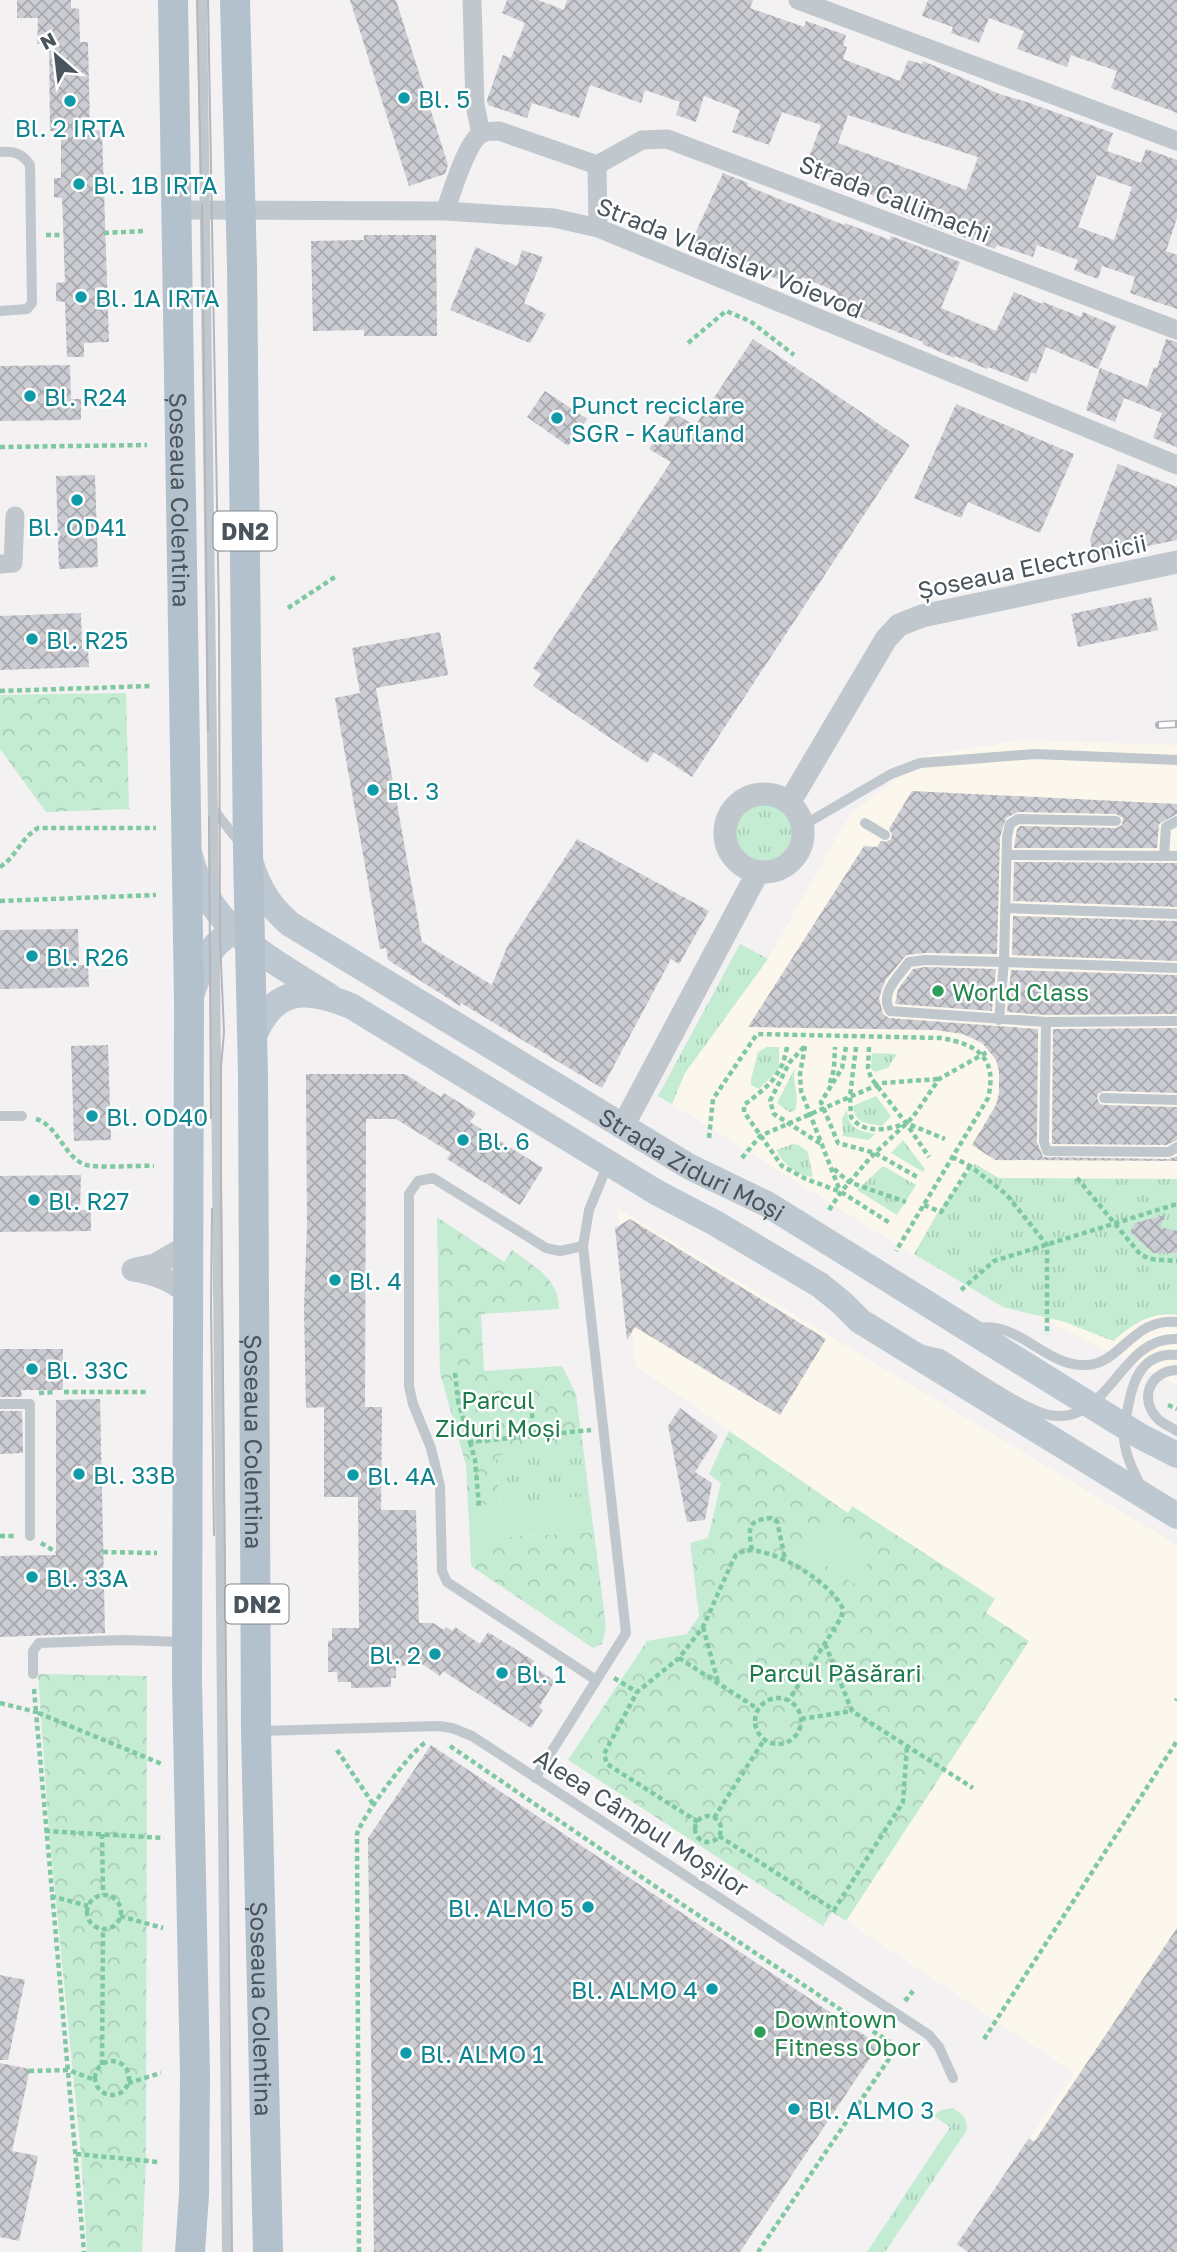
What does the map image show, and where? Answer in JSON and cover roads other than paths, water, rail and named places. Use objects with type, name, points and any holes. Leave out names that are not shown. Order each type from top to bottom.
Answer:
[{"type":"main road","name":"Șoseaua Colentina","points":[[173,0],[189,1001],[187,1642],[195,2075],[194,2195],[190,2252]]},
{"type":"main road","name":"Șoseaua Colentina","points":[[189,1001],[204,963],[227,929],[248,852],[235,0]]},
{"type":"main road","name":"Strada Ziduri Moși","points":[[185,836],[194,869],[227,929],[337,1000],[373,1018],[608,1164],[820,1285],[860,1321],[1177,1516]]},
{"type":"main road","name":"Șoseaua Colentina","points":[[248,852],[261,891],[272,907],[290,924]]},
{"type":"main road","points":[[227,929],[266,923],[290,924]]},
{"type":"main road","name":"Strada Ziduri Moși","points":[[290,924],[696,1170],[767,1204],[1090,1405],[1177,1455]]},
{"type":"main road","name":"Șoseaua Colentina","points":[[227,929],[252,1041],[256,1732],[268,2252]]},
{"type":"main road","name":"Strada Ziduri Moși","points":[[252,1041],[264,1014],[280,1001],[302,995],[337,1000]]},
{"type":"street","points":[[472,0],[475,104],[481,134]]},
{"type":"street","points":[[798,0],[1177,141]]},
{"type":"street","points":[[444,211],[471,145],[481,134],[499,131],[597,164],[598,228]]},
{"type":"street","name":"Strada Callimachi","points":[[597,164],[642,140],[667,139],[1177,330]]},
{"type":"street","points":[[176,210],[206,210]]},
{"type":"street","name":"Strada Vladislav Voievod","points":[[206,210],[444,211],[554,218],[598,228],[1177,465]]},
{"type":"street","points":[[0,564],[13,563],[15,516]]},
{"type":"street","name":"Șoseaua Electronicii","points":[[789,803],[886,639],[899,625],[922,616],[1177,562]]},
{"type":"street","points":[[759,795],[772,795],[789,803],[799,815],[802,826],[802,841],[792,860],[773,871],[758,872],[741,865],[730,853],[726,841],[725,828],[736,806],[759,795]]},
{"type":"street","points":[[623,1126],[758,872]]},
{"type":"street","points":[[188,1246],[155,1265],[133,1270],[161,1276],[188,1294]]},
{"type":"lane","points":[[202,0],[213,809],[227,929],[228,2252]]},
{"type":"lane","points":[[0,152],[24,156],[30,165],[32,303],[27,309],[0,311]]},
{"type":"lane","points":[[802,826],[891,774],[920,763],[1035,754],[1177,760]]},
{"type":"lane","points":[[213,809],[248,852]]},
{"type":"lane","points":[[999,1020],[1010,824],[1018,820],[1116,821]]},
{"type":"lane","points":[[1164,856],[1166,827],[1177,821]]},
{"type":"lane","points":[[865,823],[886,835]]},
{"type":"lane","points":[[1007,855],[1177,856]]},
{"type":"lane","points":[[1006,908],[1177,914]]},
{"type":"lane","points":[[1177,968],[925,960],[909,962],[887,993],[886,1005],[890,1011],[999,1020],[1177,1021]]},
{"type":"lane","points":[[1046,1022],[1044,1142],[1047,1151],[1168,1152],[1177,1147]]},
{"type":"lane","points":[[1104,1098],[1177,1100]]},
{"type":"lane","points":[[0,1116],[22,1116]]},
{"type":"lane","points":[[535,1778],[626,1633],[583,1247],[589,1210],[608,1164]]},
{"type":"lane","points":[[583,1247],[560,1251],[545,1248],[433,1178],[418,1181],[410,1194],[409,1386],[413,1404],[431,1448],[440,1486],[442,1571],[447,1582],[596,1680]]},
{"type":"lane","points":[[971,1329],[986,1327],[1006,1330],[1061,1360],[1085,1365],[1105,1360],[1127,1340],[1154,1325],[1177,1322]]},
{"type":"lane","name":"Strada Ziduri Moși","points":[[896,1344],[941,1354],[1027,1406],[1049,1415],[1064,1417],[1090,1405],[1142,1349],[1159,1340],[1177,1339]]},
{"type":"lane","points":[[1147,1497],[1127,1455],[1124,1442],[1134,1381],[1142,1367],[1152,1359],[1163,1355],[1177,1355]]},
{"type":"lane","points":[[1177,1370],[1168,1370],[1152,1381],[1147,1398],[1159,1420],[1177,1432]]},
{"type":"lane","points":[[0,1404],[30,1404],[30,1536]]},
{"type":"lane","points":[[33,1674],[33,1651],[39,1643],[124,1640],[187,1642]]},
{"type":"lane","name":"Aleea Câmpul Moșilor","points":[[256,1732],[425,1726],[452,1728],[472,1736],[929,2035],[939,2047],[953,2078]]},
{"type":"tram line","points":[[197,0],[201,180]]},
{"type":"tram line","points":[[208,0],[219,616],[220,940],[224,1032],[221,1067],[221,1187],[232,2252]]},
{"type":"tram line","points":[[202,205],[208,730]]},
{"type":"tram line","points":[[209,817],[211,1118]]},
{"type":"tram line","points":[[212,1209],[214,1535]]},
{"type":"railway","points":[[1159,725],[1177,724]]},
{"type":"place","name":"Bl. 5","points":[[404,98]]},
{"type":"place","name":"Bl. 2 IRTA","points":[[70,101]]},
{"type":"place","name":"Bl. 1B IRTA","points":[[79,184]]},
{"type":"place","name":"Bl. 1A IRTA","points":[[81,297]]},
{"type":"place","name":"Bl. R24","points":[[30,396]]},
{"type":"place","name":"Punct reciclare SGR - Kaufland","points":[[557,418]]},
{"type":"place","name":"Bl. OD41","points":[[77,500]]},
{"type":"place","name":"Bl. R25","points":[[32,639]]},
{"type":"place","name":"Bl. 3","points":[[373,790]]},
{"type":"place","name":"Bl. R26","points":[[32,956]]},
{"type":"place","name":"World Class","points":[[938,991]]},
{"type":"place","name":"Bl. OD40","points":[[92,1116]]},
{"type":"place","name":"Bl. 6","points":[[463,1140]]},
{"type":"place","name":"Bl. R27","points":[[34,1200]]},
{"type":"place","name":"Bl. 4","points":[[335,1280]]},
{"type":"place","name":"Bl. 33C","points":[[32,1369]]},
{"type":"place","name":"Bl. 33B","points":[[79,1474]]},
{"type":"place","name":"Bl. 4A","points":[[353,1475]]},
{"type":"place","name":"Bl. 33A","points":[[32,1577]]},
{"type":"place","name":"Bl. 2","points":[[435,1654]]},
{"type":"place","name":"Bl. 1","points":[[502,1673]]},
{"type":"place","name":"Bl. ALMO 5","points":[[588,1907]]},
{"type":"place","name":"Bl. ALMO 4","points":[[712,1989]]},
{"type":"place","name":"Downtown Fitness Obor","points":[[760,2032]]},
{"type":"place","name":"Bl. ALMO 1","points":[[406,2053]]},
{"type":"place","name":"Bl. ALMO 3","points":[[794,2109]]},
{"type":"park label","name":"Parcul Ziduri Moși","points":[[498,1413]]},
{"type":"park label","name":"Parcul Păsărari","points":[[835,1672]]}]
